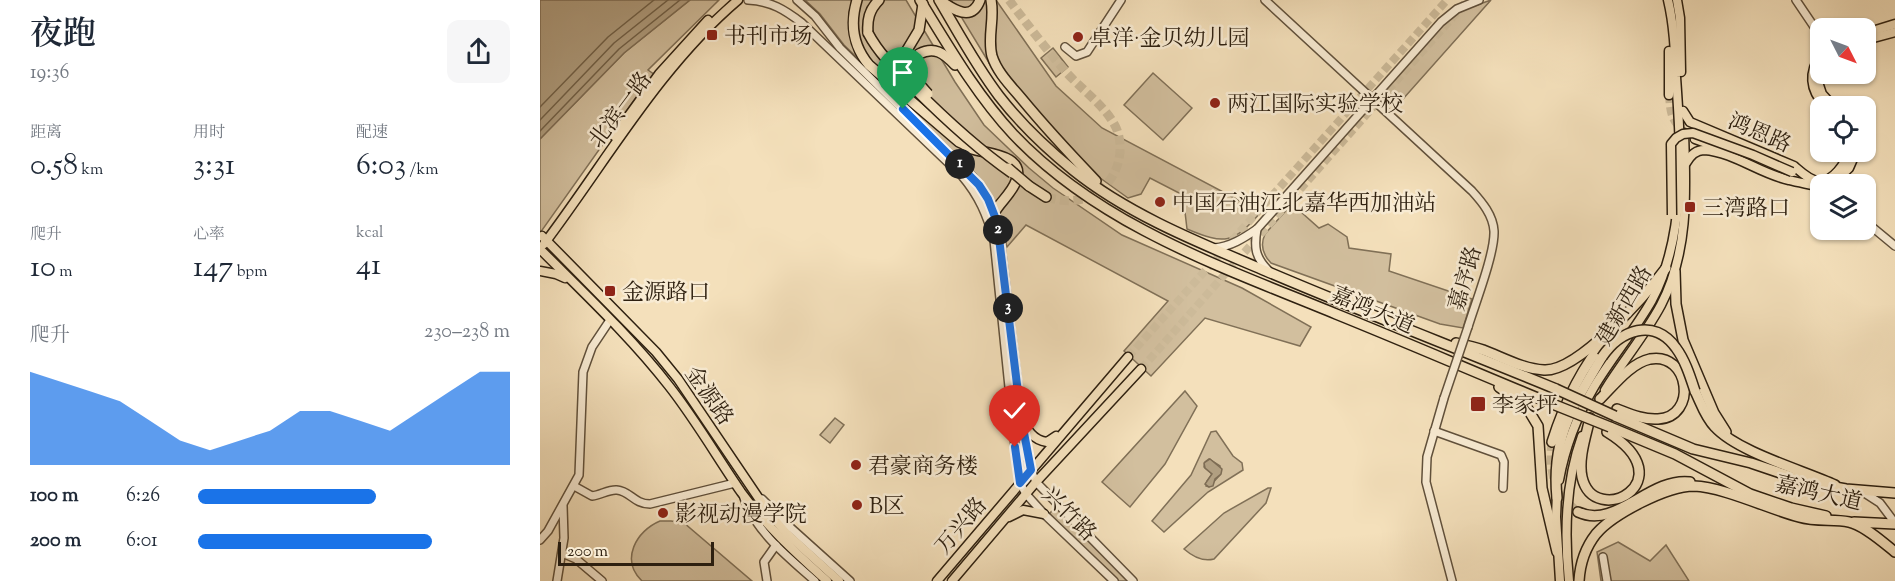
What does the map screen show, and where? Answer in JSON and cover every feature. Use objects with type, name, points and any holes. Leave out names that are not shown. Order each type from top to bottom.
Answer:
[{"type":"highway","points":[[857,0],[853,20],[854,32],[860,54],[869,65],[959,142],[972,149],[1004,156],[1014,164],[1017,174],[1016,182],[994,213]]},
{"type":"highway","points":[[879,0],[872,7],[868,23],[868,33],[875,46],[924,99],[957,130],[990,158],[1046,197]]},
{"type":"highway","points":[[939,0],[963,14],[973,10],[980,0]]},
{"type":"highway","name":"嘉鸿大道","points":[[939,0],[999,97],[1048,148],[1074,171],[1164,226],[1272,273],[1616,413],[1693,449],[1822,486],[1895,493]]},
{"type":"highway","points":[[991,0],[993,14],[991,54],[996,66],[1058,141],[1110,195]]},
{"type":"highway","points":[[922,2],[919,30],[907,50],[903,63],[904,75],[912,92],[929,115]]},
{"type":"highway","name":"嘉鸿大道","points":[[922,2],[966,76],[1014,135],[1039,159],[1085,196],[1156,238],[1550,403],[1608,430],[1675,454],[1750,494],[1791,508],[1851,522],[1895,524]]},
{"type":"highway","points":[[966,76],[941,52],[933,50],[919,54],[914,58],[912,64],[913,78],[1012,173]]},
{"type":"highway","points":[[1425,335],[1480,349],[1526,367],[1551,370],[1576,360],[1671,270]]},
{"type":"highway","points":[[1671,270],[1683,340],[1714,413],[1722,427],[1736,442]]},
{"type":"highway","points":[[1552,442],[1562,414],[1581,375],[1604,341],[1641,299]]},
{"type":"highway","points":[[1557,498],[1555,476],[1560,441],[1574,406],[1602,357],[1614,341],[1629,332],[1643,330],[1657,333],[1676,348],[1713,426],[1736,442],[1846,489]]},
{"type":"highway","points":[[1600,399],[1630,370],[1650,359],[1668,362],[1683,377],[1684,395],[1678,407],[1669,416],[1659,419],[1616,413]]},
{"type":"highway","points":[[1468,369],[1512,395],[1526,406],[1535,418],[1540,434],[1539,472],[1557,552]]},
{"type":"highway","points":[[1590,418],[1582,461],[1582,479],[1594,495],[1612,500],[1622,498],[1630,492],[1638,479],[1639,470],[1630,448],[1608,430]]},
{"type":"highway","points":[[1578,512],[1590,516],[1608,513],[1651,490],[1671,483],[1689,482],[1808,520],[1851,522],[1872,534],[1895,552]]},
{"type":"highway","points":[[1579,581],[1587,548],[1611,521],[1668,492],[1688,487],[1710,488]]},
{"type":"main road","name":"建新西路","points":[[1569,581],[1567,554],[1569,482],[1578,447],[1600,399],[1648,326],[1667,292],[1671,270],[1671,249],[1677,212],[1679,122],[1672,17],[1668,0]]},
{"type":"main road","name":"建新西路","points":[[1560,581],[1557,552],[1557,498],[1563,460],[1580,414],[1594,387],[1671,270],[1682,243],[1685,220],[1683,111],[1680,18],[1677,0]]},
{"type":"main road","name":"北滨一路","points":[[543,239],[559,223],[642,105],[734,1]]},
{"type":"main road","name":"北滨一路","points":[[540,249],[543,239],[659,74],[709,20],[734,1]]},
{"type":"main road","points":[[1669,95],[1669,40],[1672,17]]},
{"type":"main road","points":[[1876,30],[1895,24]]},
{"type":"main road","points":[[1876,37],[1895,32]]},
{"type":"main road","name":"鸿恩路","points":[[1683,111],[1690,122],[1794,166],[1806,180]]},
{"type":"main road","points":[[1671,249],[1671,144],[1683,134],[1693,134],[1726,145],[1806,180]]},
{"type":"main road","points":[[1695,139],[1806,180]]},
{"type":"main road","name":"鸿恩路","points":[[1684,166],[1690,155],[1702,150],[1722,154],[1788,180],[1810,181]]},
{"type":"main road","name":"鸿恩路","points":[[1833,174],[1844,162]]},
{"type":"main road","points":[[1843,174],[1852,162]]},
{"type":"main road","points":[[559,223],[555,239],[559,253]]},
{"type":"main road","name":"金源路","points":[[543,239],[656,352],[678,379],[768,512],[786,533],[839,581]]},
{"type":"main road","name":"金源路","points":[[540,249],[610,320],[670,386],[735,483],[779,538],[827,581]]},
{"type":"main road","points":[[540,271],[571,280],[571,274],[574,272],[579,274]]},
{"type":"main road","name":"万兴路","points":[[937,581],[1128,357]]},
{"type":"main road","name":"万兴路","points":[[952,581],[1036,482],[1141,369]]},
{"type":"main road","points":[[1021,417],[1031,435],[1043,441],[1054,438],[1070,424]]},
{"type":"main road","points":[[999,525],[1014,513],[1023,510],[1044,514]]},
{"type":"street","name":"兴竹路","points":[[734,1],[758,0],[775,5],[802,23],[962,176],[982,204],[994,240],[1020,483],[1026,494],[1044,514],[1114,581]]},
{"type":"street","name":"兴竹路","points":[[797,0],[815,16],[840,48],[979,185],[994,213],[1000,239],[1021,417],[1031,470],[1036,482],[1133,581]]},
{"type":"street","points":[[1065,47],[1076,56],[1087,52],[1121,0]]},
{"type":"street","name":"嘉序路","points":[[1265,0],[1472,191],[1490,216],[1494,230],[1493,244],[1427,457],[1426,482],[1452,581]]},
{"type":"street","points":[[1212,248],[1222,248],[1257,229],[1448,14],[1479,0]]},
{"type":"street","points":[[1796,0],[1810,21]]},
{"type":"street","points":[[802,23],[800,19],[802,13],[815,16]]},
{"type":"street","points":[[1257,229],[1254,243],[1257,257],[1272,273]]},
{"type":"street","points":[[1876,230],[1895,246]]},
{"type":"street","points":[[540,540],[563,506],[581,468],[583,372],[592,347],[610,320]]},
{"type":"street","points":[[1434,431],[1501,455],[1504,462],[1503,488]]},
{"type":"street","points":[[574,486],[592,496],[620,490],[638,503],[650,504],[735,483]]},
{"type":"street","points":[[750,486],[791,528],[850,581]]},
{"type":"street","points":[[1862,491],[1880,503],[1895,524]]},
{"type":"street","points":[[742,492],[748,511],[776,545],[815,581]]},
{"type":"street","points":[[557,581],[565,527],[563,506]]},
{"type":"street","points":[[768,581],[763,566],[776,545]]},
{"type":"street","points":[[562,553],[576,560],[602,581]]},
{"type":"street","points":[[1604,557],[1607,581]]},
{"type":"shaded area","points":[[690,0],[719,0],[648,70],[655,75],[635,99],[540,233],[540,139],[624,53]]},
{"type":"shaded area","points":[[805,0],[906,0],[955,82],[984,125],[1029,168],[1053,188],[1122,235],[1242,288],[1311,327],[1300,346],[1205,318],[1151,376],[1124,351],[1168,301],[1026,225],[1007,247],[996,209],[976,174],[844,45],[820,14]]},
{"type":"shaded area","points":[[951,0],[996,0],[1056,86],[1102,128],[1261,212],[1235,236],[1220,239],[1187,229],[1183,195],[1150,178],[1141,194],[1128,198],[1089,170],[994,71]]},
{"type":"shaded area","points":[[1491,0],[1395,108],[1385,99],[1384,91],[1443,23],[1460,11]]},
{"type":"shaded area","points":[[1053,48],[1068,67],[1056,77],[1041,58]]},
{"type":"shaded area","points":[[1153,73],[1192,108],[1163,140],[1124,105]]},
{"type":"shaded area","points":[[1292,204],[1319,228],[1328,224],[1347,237],[1349,248],[1391,254],[1389,271],[1472,299],[1463,328],[1440,324],[1271,263],[1263,250],[1263,238]]},
{"type":"shaded area","points":[[1185,391],[1197,406],[1165,464],[1130,507],[1102,482]]},
{"type":"shaded area","points":[[835,418],[844,425],[830,443],[820,435]]},
{"type":"shaded area","points":[[1216,431],[1233,456],[1242,463],[1243,470],[1208,492],[1164,532],[1152,521],[1191,475],[1211,432]],"holes":[[[1209,459],[1220,466],[1220,475],[1209,487],[1206,486],[1212,474],[1204,467],[1205,462]]]},
{"type":"shaded area","points":[[1271,488],[1266,503],[1214,559],[1198,558],[1184,549],[1224,513]]},
{"type":"shaded area","points":[[1054,509],[1059,510],[1130,581],[1119,581],[1052,519],[1050,513]]},
{"type":"shaded area","points":[[660,521],[684,523],[752,581],[642,581],[635,573],[632,564],[634,547],[644,532]]},
{"type":"shaded area","points":[[1618,542],[1650,561],[1666,545],[1689,581],[1601,581],[1597,552]]},
{"type":"water","points":[[540,0],[690,0],[624,53],[540,139]]},
{"type":"water","points":[[1210,459],[1222,469],[1213,486],[1209,487],[1205,484],[1212,474],[1205,468],[1204,463]]},
{"type":"tunnel","points":[[1009,0],[1066,72],[1108,114],[1119,137],[1120,152],[1117,167],[1110,180],[1099,192],[1085,199],[1070,201],[1046,197]]},
{"type":"tunnel","points":[[1128,357],[1447,0]]},
{"type":"tunnel","points":[[1141,369],[1468,0]]},
{"type":"tunnel","points":[[1669,95],[1673,118],[1682,129]]},
{"type":"tunnel","points":[[1552,442],[1551,463],[1555,482],[1563,498],[1578,512]]},
{"type":"place","name":"书刊市场","points":[[712,35]]},
{"type":"place","name":"卓洋·金贝幼儿园","points":[[1078,37]]},
{"type":"place","name":"两江国际实验学校","points":[[1215,103]]},
{"type":"place","name":"中国石油江北嘉华西加油站","points":[[1160,202]]},
{"type":"place","name":"三湾路口","points":[[1690,207]]},
{"type":"place","name":"金源路口","points":[[610,291]]},
{"type":"place","name":"李家坪","points":[[1478,404]]},
{"type":"place","name":"君豪商务楼","points":[[856,465]]},
{"type":"place","name":"B区","points":[[857,505]]},
{"type":"place","name":"影视动漫学院","points":[[663,513]]},
{"type":"route","points":[[903,109],[979,185],[988,199],[997,222],[1021,417],[1031,470],[1020,483],[1015,447]]}]
